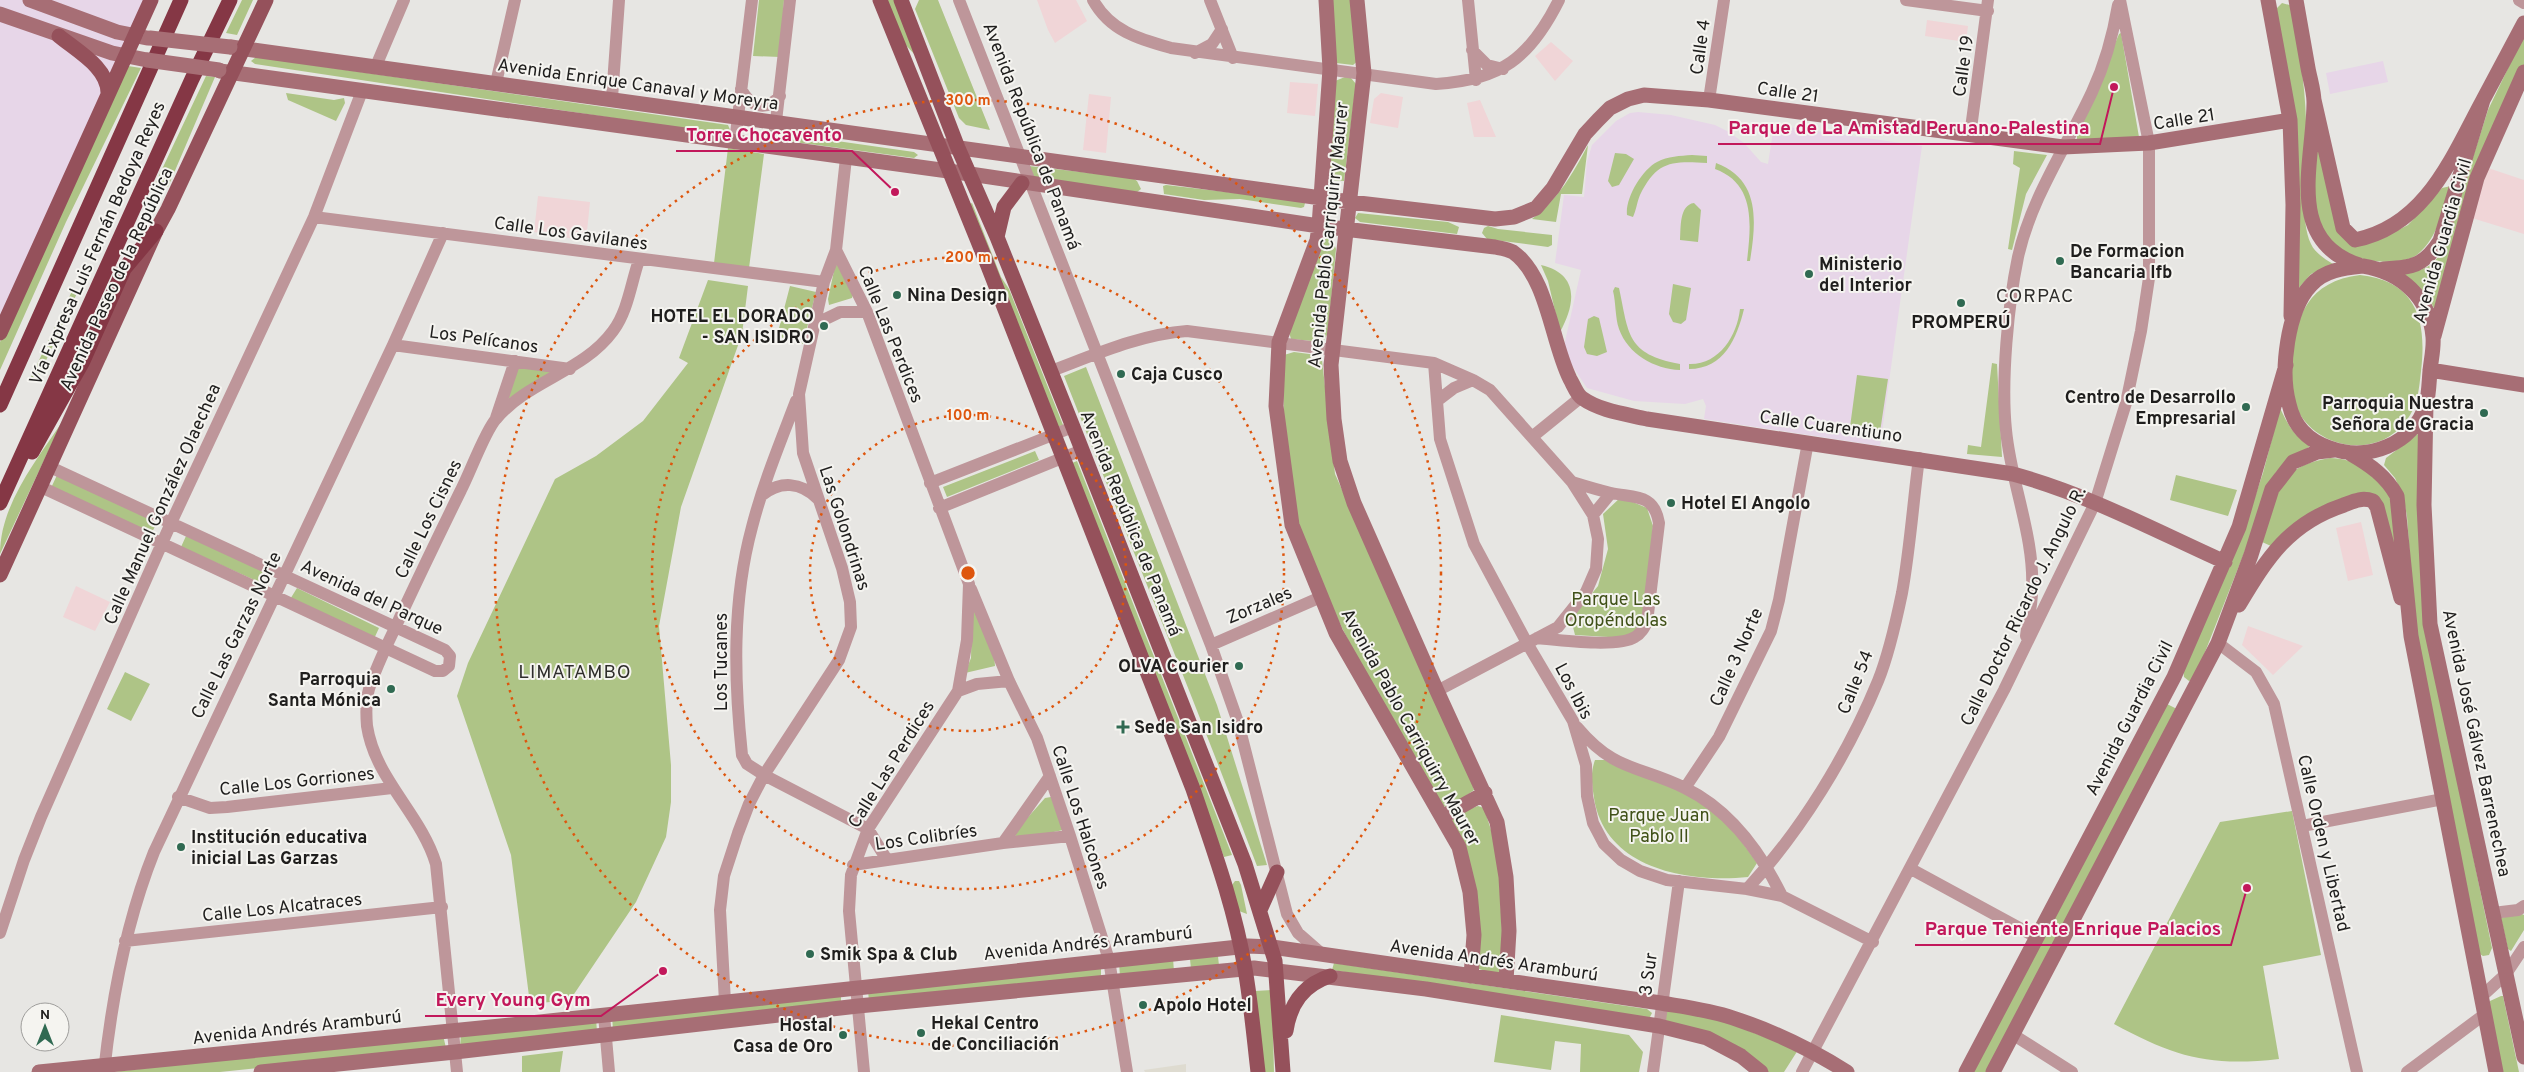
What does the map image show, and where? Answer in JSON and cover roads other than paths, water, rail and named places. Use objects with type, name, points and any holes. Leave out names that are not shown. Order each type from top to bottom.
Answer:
[{"type":"highway","name":"Vía Expresa Luis Fernán Bedoya Reyes","points":[[0,404],[181,0]]},
{"type":"highway","name":"Vía Expresa Luis Fernán Bedoya Reyes","points":[[0,503],[230,0]]},
{"type":"highway","points":[[6,488],[31,454],[61,402],[124,269],[156,231]]},
{"type":"main road","name":"Avenida Enrique Canaval y Moreyra","points":[[30,0],[135,36],[612,98],[939,146],[1019,155],[1473,218],[1514,217],[1536,208],[1553,188],[1585,134],[1610,108]]},
{"type":"main road","points":[[0,334],[151,0]]},
{"type":"main road","name":"Avenida Paseo de la República","points":[[0,575],[156,231],[236,48],[266,0]]},
{"type":"main road","points":[[880,0],[1157,692],[1220,870],[1245,968],[1258,1072]]},
{"type":"main road","name":"Avenida República de Panamá","points":[[901,0],[958,148],[997,237],[1073,426],[1245,864],[1272,947],[1276,969],[1283,1072]]},
{"type":"main road","name":"Avenida Pablo Carriquirry Maurer","points":[[1326,0],[1330,69],[1320,226],[1279,342],[1276,406],[1292,525],[1320,597],[1359,675],[1459,847],[1470,892],[1474,935],[1471,976]]},
{"type":"main road","name":"Avenida Pablo Carriquirry Maurer","points":[[1357,0],[1363,43],[1364,73],[1332,350],[1334,419],[1340,462],[1354,503],[1437,691],[1498,822],[1503,853],[1509,931],[1509,958],[1506,981]]},
{"type":"main road","points":[[2268,0],[2290,120],[2293,205],[2291,326],[2286,365],[2288,402],[2296,422],[2314,441],[2334,450],[2351,454],[2379,472],[2390,483],[2397,496],[2411,636]]},
{"type":"main road","points":[[2296,0],[2314,100],[2343,228],[2355,240],[2372,237],[2387,230],[2411,214],[2435,188],[2483,100]]},
{"type":"main road","points":[[2,16],[59,36],[126,56],[147,60],[970,174],[1320,226],[1471,243],[1512,252],[1532,273],[1542,293],[1559,355],[1580,398]]},
{"type":"main road","name":"Avenida Guardia Civil","points":[[2383,269],[2401,269],[2418,263],[2431,254],[2440,241],[2483,100],[2524,23]]},
{"type":"main road","points":[[59,36],[101,71],[107,82],[108,94]]},
{"type":"main road","name":"Avenida Guardia Civil","points":[[2434,338],[2477,178],[2524,72]]},
{"type":"main road","name":"Calle 21","points":[[1610,108],[1628,99],[1644,95],[1709,100],[2063,147],[2149,143],[2290,120]]},
{"type":"main road","points":[[2314,100],[2309,173],[2310,214],[2319,239],[2335,256],[2362,266],[2383,269],[2415,292],[2425,306],[2434,338],[2426,403],[2415,425],[2402,439],[2373,451],[2351,454]]},
{"type":"main road","points":[[1151,200],[1153,174]]},
{"type":"main road","points":[[997,237],[1002,210],[1026,183]]},
{"type":"main road","points":[[1471,243],[1473,218]]},
{"type":"main road","points":[[2291,326],[2302,296],[2311,284],[2333,271],[2362,266]]},
{"type":"main road","name":"Avenida Guardia Civil","points":[[1966,1072],[2174,677],[2225,562],[2250,493],[2286,365]]},
{"type":"main road","points":[[2430,370],[2524,385]]},
{"type":"main road","name":"Calle Cuarentiuno","points":[[1580,398],[1615,412],[1647,419],[1919,458],[2013,474],[2044,482],[2095,503],[2225,562]]},
{"type":"main road","name":"Avenida José Gálvez Barrenechea","points":[[2426,403],[2424,505],[2430,624],[2524,1057]]},
{"type":"main road","points":[[2218,643],[2250,557],[2272,489],[2294,462],[2304,456],[2334,450]]},
{"type":"main road","points":[[1993,1072],[2183,713],[2218,643],[2264,563],[2288,536],[2309,520],[2336,507],[2361,499],[2373,501],[2378,507],[2411,636],[2496,1072]]},
{"type":"main road","points":[[2174,677],[2184,688],[2194,691],[2196,685]]},
{"type":"main road","points":[[2160,702],[2167,699],[2177,701],[2183,713]]},
{"type":"main road","points":[[1442,816],[1484,793]]},
{"type":"main road","points":[[1220,870],[1245,864]]},
{"type":"main road","points":[[1260,910],[1277,872]]},
{"type":"main road","name":"Avenida Andrés Aramburú","points":[[39,1072],[104,1069],[1240,946],[1272,947],[1324,954],[1662,1003],[1734,1018],[1813,1052],[1847,1072]]},
{"type":"main road","points":[[1181,952],[1183,974]]},
{"type":"main road","points":[[1324,954],[1316,964],[1318,971],[1327,976]]},
{"type":"main road","points":[[261,1072],[858,1006],[1245,968],[1276,969],[1426,989],[1659,1026],[1707,1038],[1741,1056],[1761,1072]]},
{"type":"main road","points":[[1282,1050],[1288,1020],[1296,1000],[1311,984],[1327,976]]},
{"type":"street","points":[[376,66],[404,0]]},
{"type":"street","points":[[496,83],[516,0]]},
{"type":"street","points":[[612,98],[619,0]]},
{"type":"street","points":[[735,142],[752,0]]},
{"type":"street","points":[[773,147],[790,0]]},
{"type":"street","name":"Avenida República de Panamá","points":[[959,0],[1019,155],[1026,183],[1098,353],[1211,645],[1238,722],[1285,907],[1292,925],[1308,944],[1324,954]]},
{"type":"street","points":[[1093,0],[1115,26],[1132,37],[1170,48],[1195,53],[1364,73],[1436,84],[1476,80],[1504,69],[1535,40],[1559,0]]},
{"type":"street","points":[[1210,0],[1233,58]]},
{"type":"street","points":[[1468,0],[1476,80]]},
{"type":"street","name":"Calle 4","points":[[1709,100],[1724,0]]},
{"type":"street","points":[[1906,0],[1988,6]]},
{"type":"street","points":[[2024,648],[2032,590],[2028,542],[2013,474],[2006,430],[2005,386],[2009,319],[2018,256],[2040,195],[2096,83],[2113,32],[2120,0]]},
{"type":"street","name":"Calle Doctor Ricardo J. Angulo R.","points":[[1802,1072],[1911,869],[2024,648],[2095,503],[2126,403],[2143,323],[2149,278],[2149,143],[2120,0]]},
{"type":"street","points":[[2519,0],[2524,3]]},
{"type":"street","name":"Calle 19","points":[[1970,136],[1988,6]]},
{"type":"street","points":[[1195,53],[1212,44],[1222,29]]},
{"type":"street","points":[[1472,50],[1487,64],[1504,69]]},
{"type":"street","points":[[741,89],[751,103],[758,106],[774,102],[780,96]]},
{"type":"street","name":"Calle Manuel González Olaechea","points":[[0,933],[24,860],[41,817],[171,523],[314,217],[362,91]]},
{"type":"street","name":"Las Golondrinas","points":[[725,1002],[720,925],[722,886],[749,804],[764,775],[839,660],[851,627],[850,602],[842,568],[801,446],[799,394],[824,282],[836,250],[846,158]]},
{"type":"street","name":"Calle Los Gavilanes","points":[[314,217],[639,260],[824,282]]},
{"type":"street","name":"Calle Las Garzas Norte","points":[[104,1069],[112,1008],[125,941],[144,877],[178,797],[393,345],[442,233]]},
{"type":"street","name":"Calle Las Perdices","points":[[836,250],[867,312],[968,584],[967,640],[958,691],[868,829],[853,865],[848,898],[864,1072]]},
{"type":"street","name":"Calle Los Cisnes","points":[[496,420],[531,390],[570,370],[587,358],[614,330],[623,314],[639,260]]},
{"type":"street","points":[[816,324],[840,312],[867,312]]},
{"type":"street","points":[[1051,371],[1098,353],[1166,332],[1187,331],[1434,363],[1473,380],[1495,394],[1572,482],[1594,514],[1598,539],[1596,569],[1586,592],[1558,627],[1437,691]]},
{"type":"street","name":"Los Pelícanos","points":[[393,345],[570,370]]},
{"type":"street","name":"Calle Los Cisnes","points":[[456,1072],[442,908],[436,864],[429,841],[414,816],[392,788],[370,740],[367,725],[368,691],[386,648],[496,420],[515,361]]},
{"type":"street","name":"Los Ibis","points":[[1434,363],[1440,439],[1474,544],[1532,641],[1573,721],[1586,765],[1589,805],[1593,823],[1604,844],[1621,860],[1640,871],[1679,881],[1747,889],[1782,896],[1873,942]]},
{"type":"street","points":[[1438,401],[1454,388],[1473,380]]},
{"type":"street","name":"Los Tucanes","points":[[799,394],[761,496],[751,530],[743,574],[736,634],[742,755],[747,764],[764,775],[868,829]]},
{"type":"street","points":[[1532,437],[1580,398]]},
{"type":"street","points":[[930,483],[1073,426]]},
{"type":"street","name":"Calle 3 Norte","points":[[1685,788],[1719,737],[1771,632],[1779,600],[1808,442]]},
{"type":"street","points":[[939,508],[1082,450]]},
{"type":"street","name":"Calle 54","points":[[1747,889],[1768,867],[1840,759],[1879,680],[1902,593],[1919,458]]},
{"type":"street","name":"Avenida del Parque","points":[[41,487],[435,671],[443,671],[449,666],[450,656],[445,650],[50,467]]},
{"type":"street","points":[[1532,641],[1612,642],[1629,640],[1643,631],[1647,622],[1659,523],[1657,513],[1648,502],[1634,496],[1611,493],[1572,482]]},
{"type":"street","points":[[761,496],[776,486],[795,485],[812,492],[818,499]]},
{"type":"street","points":[[82,506],[92,486]]},
{"type":"street","points":[[1594,514],[1611,493]]},
{"type":"street","name":"Calle Los Halcones","points":[[968,584],[1009,681],[1037,738],[1070,836],[1109,960],[1127,1072]]},
{"type":"street","name":"Zorzales","points":[[1211,645],[1320,597]]},
{"type":"street","name":"Calle Orden y Libertad","points":[[2218,643],[2256,672],[2274,704],[2357,1072]]},
{"type":"street","name":"Calle Las Perdices","points":[[958,691],[977,684],[1009,681]]},
{"type":"street","points":[[1573,721],[1591,743],[1608,757],[1629,768],[1685,788],[1732,820],[1768,867],[1782,896]]},
{"type":"street","points":[[1586,765],[1590,759],[1608,757]]},
{"type":"street","name":"Los Colibríes","points":[[1003,843],[1050,776]]},
{"type":"street","name":"Calle Los Gorriones","points":[[178,797],[210,808],[392,788]]},
{"type":"street","points":[[2302,826],[2442,798]]},
{"type":"street","points":[[868,829],[887,860]]},
{"type":"street","name":"Los Colibríes","points":[[853,865],[1003,843],[1070,836]]},
{"type":"street","points":[[1911,869],[2036,937]]},
{"type":"street","name":"3 Sur","points":[[1652,1072],[1679,881]]},
{"type":"street","points":[[2492,913],[2518,910],[2524,906]]},
{"type":"street","name":"Calle Los Alcatraces","points":[[125,941],[442,908]]},
{"type":"street","points":[[2482,996],[2506,974],[2524,946]]},
{"type":"street","points":[[2407,1072],[2485,1014]]},
{"type":"street","points":[[604,1015],[609,1072]]},
{"type":"street","points":[[2012,1034],[2072,1072]]},
{"type":"place","name":"Parque de La Amistad Peruano-Palestina","points":[[2114,87]]},
{"type":"place","name":"Torre Chocavento","points":[[895,192]]},
{"type":"place","name":"De Formacion Bancaria Ifb","points":[[2060,261]]},
{"type":"place","name":"Ministerio del Interior","points":[[1809,274]]},
{"type":"place","name":"Nina Design","points":[[897,295]]},
{"type":"place","name":"PROMPERÚ","points":[[1961,303]]},
{"type":"place","name":"HOTEL EL DORADO - SAN ISIDRO","points":[[824,326]]},
{"type":"place","name":"Caja Cusco","points":[[1121,374]]},
{"type":"place","name":"Centro de Desarrollo Empresarial","points":[[2246,407]]},
{"type":"place","name":"Parroquia Nuestra Señora de Gracia","points":[[2484,413]]},
{"type":"place","name":"Hotel El Angolo","points":[[1671,503]]},
{"type":"place","name":"OLVA Courier","points":[[1239,666]]},
{"type":"place","name":"Parroquia Santa Mónica","points":[[391,689]]},
{"type":"place","name":"Sede San Isidro","points":[[1123,727]]},
{"type":"place","name":"Institución educativa inicial Las Garzas","points":[[181,847]]},
{"type":"place","name":"Parque Teniente Enrique Palacios","points":[[2247,888]]},
{"type":"place","name":"Smik Spa & Club","points":[[810,954]]},
{"type":"place","name":"Every Young Gym","points":[[663,971]]},
{"type":"place","name":"Apolo Hotel","points":[[1143,1005]]},
{"type":"place","name":"Hekal Centro de Conciliación","points":[[921,1033]]},
{"type":"place","name":"Hostal Casa de Oro","points":[[843,1035]]},
{"type":"district","name":"CORPAC","points":[[2035,295]]},
{"type":"district","name":"LIMATAMBO","points":[[575,671]]},
{"type":"park label","name":"Parque Las Oropéndolas","points":[[1616,609]]},
{"type":"park label","name":"Parque Juan Pablo II","points":[[1659,825]]}]
